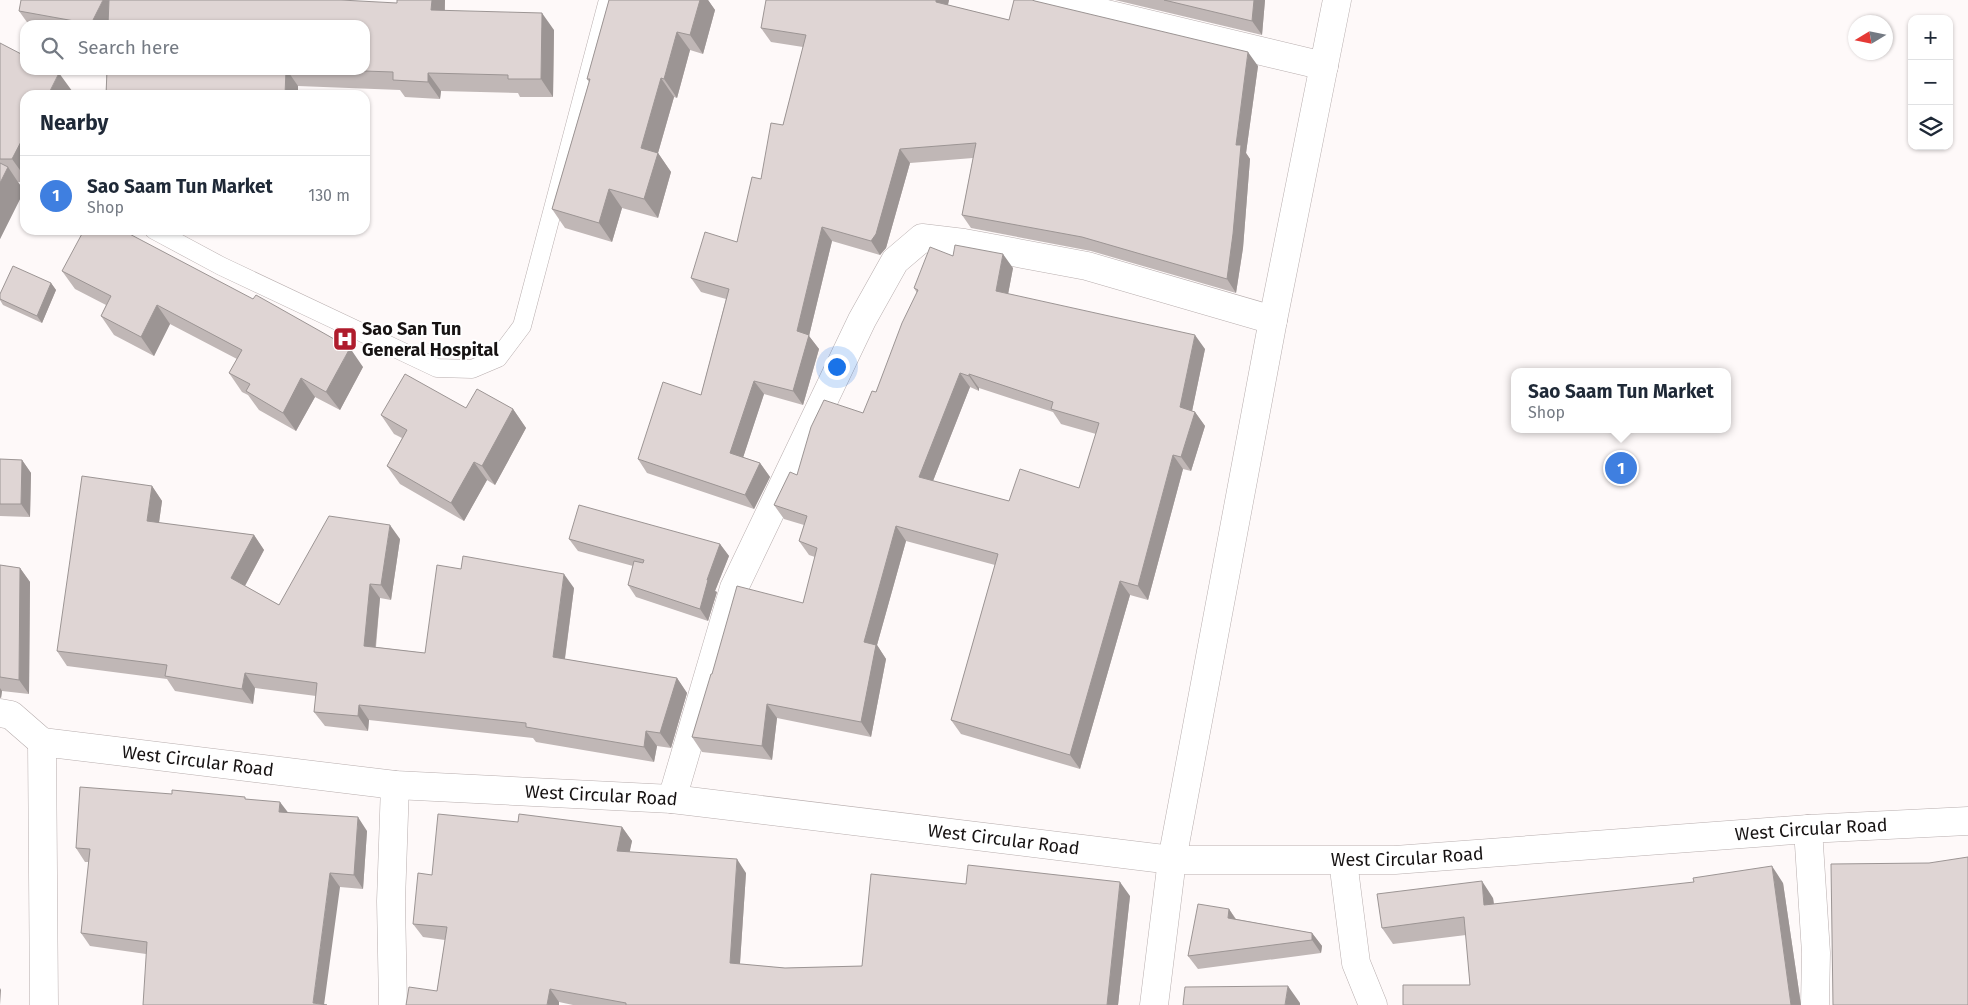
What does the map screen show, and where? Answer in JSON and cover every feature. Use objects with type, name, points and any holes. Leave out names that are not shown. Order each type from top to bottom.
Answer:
[{"type":"street","points":[[1048,0],[1324,66]]},
{"type":"street","points":[[1154,1005],[1172,860],[1273,320],[1338,0]]},
{"type":"street","points":[[672,799],[734,588],[862,320],[895,261],[922,238],[964,243],[1087,266],[1273,320]]},
{"type":"street","points":[[0,713],[11,715],[42,742],[44,1005]]},
{"type":"street","name":"West Circular Road","points":[[42,742],[395,785],[672,799],[1172,860],[1343,862],[1395,860],[1808,829],[1968,820]]},
{"type":"street","points":[[394,1005],[391,902],[395,785]]},
{"type":"street","points":[[1808,829],[1816,953],[1815,1005]]},
{"type":"street","points":[[1343,862],[1356,963],[1373,1005]]},
{"type":"lane","points":[[163,235],[221,266],[437,368],[472,369],[498,358],[522,326],[608,0]]},
{"type":"building","points":[[21,0],[103,0],[93,20],[69,20],[19,11]]},
{"type":"building","points":[[109,0],[341,0],[397,3],[397,0],[432,0],[431,10],[542,13],[541,79],[508,79],[508,75],[428,73],[428,82],[393,80],[393,72],[370,71],[370,20],[108,20]]},
{"type":"building","points":[[609,0],[700,0],[690,35],[677,32],[664,79],[661,78],[641,148],[658,153],[644,199],[609,189],[599,223],[552,209],[590,79],[587,79]]},
{"type":"building","points":[[766,0],[936,0],[936,2],[1009,20],[1014,0],[1032,0],[1248,52],[1236,145],[1241,145],[1227,279],[1082,237],[962,215],[976,143],[900,149],[876,234],[871,241],[822,227],[797,331],[809,335],[793,391],[754,381],[730,453],[760,463],[745,495],[638,459],[663,382],[701,395],[729,289],[691,278],[705,232],[737,242],[752,177],[761,179],[771,123],[783,125],[806,35],[761,28]]},
{"type":"building","points":[[1164,0],[1254,0],[1252,21]]},
{"type":"building","points":[[0,43],[20,53],[20,75],[58,75],[50,90],[20,90],[20,144],[12,159],[0,159]]},
{"type":"building","points":[[107,75],[286,75],[285,90],[106,90]]},
{"type":"building","points":[[0,163],[8,167],[0,183]]},
{"type":"building","points":[[81,235],[131,235],[253,299],[256,295],[350,348],[326,392],[301,378],[283,413],[246,391],[250,384],[229,373],[242,350],[157,305],[141,337],[101,316],[111,296],[62,271]]},
{"type":"building","points":[[955,245],[1003,254],[996,291],[1195,335],[1180,407],[1195,412],[1181,457],[1173,455],[1138,586],[1120,581],[1070,755],[951,720],[998,554],[896,526],[864,642],[876,645],[861,722],[767,704],[762,746],[692,737],[737,586],[803,603],[817,548],[799,541],[807,516],[774,505],[790,472],[797,475],[811,427],[824,400],[863,413],[872,391],[876,392],[902,323],[918,290],[914,288],[930,247],[953,256]],"holes":[[[960,373],[969,376],[969,374],[1053,402],[1051,409],[1099,423],[1079,488],[1020,469],[1009,501],[919,477]]]},
{"type":"building","points":[[13,266],[51,283],[37,316],[0,299],[0,294]]},
{"type":"building","points":[[405,374],[466,408],[477,389],[513,409],[482,466],[474,462],[451,503],[387,466],[407,430],[381,415]]},
{"type":"building","points":[[0,459],[22,460],[21,504],[0,504]]},
{"type":"building","points":[[82,476],[152,486],[147,521],[254,535],[231,578],[279,605],[329,516],[390,525],[381,585],[370,584],[364,646],[425,653],[437,565],[461,569],[463,556],[564,574],[553,657],[677,678],[660,733],[646,731],[644,747],[526,727],[526,723],[359,705],[358,716],[314,712],[317,683],[245,673],[242,689],[165,676],[167,665],[57,651]]},
{"type":"building","points":[[579,505],[720,544],[707,580],[700,609],[628,585],[634,561],[643,563],[644,560],[569,539]]},
{"type":"building","points":[[0,565],[20,568],[19,680],[0,677]]},
{"type":"building","points":[[80,787],[172,794],[172,790],[245,797],[245,799],[280,802],[279,812],[358,817],[354,875],[330,873],[313,1003],[327,1005],[143,1005],[147,942],[81,933],[90,849],[76,848]]},
{"type":"building","points":[[438,814],[518,822],[519,814],[622,827],[617,851],[737,859],[730,963],[785,968],[862,966],[871,874],[966,884],[968,865],[1120,882],[1107,1005],[626,1005],[626,1003],[550,989],[547,1005],[406,1005],[409,987],[437,991],[447,927],[413,924],[418,873],[432,875]]},
{"type":"building","points":[[1968,857],[1968,1005],[1833,1005],[1831,864],[1929,863]]},
{"type":"building","points":[[1772,866],[1791,1005],[1403,1005],[1403,985],[1470,985],[1464,917],[1382,928],[1377,894],[1482,881],[1484,905],[1694,882],[1693,878]]},
{"type":"building","points":[[1198,904],[1229,909],[1228,918],[1312,933],[1312,940],[1188,956]]},
{"type":"building","points":[[1288,986],[1285,1005],[1183,1005],[1185,987]]},
{"type":"place","name":"Sao San Tun General Hospital","points":[[345,339]]},
{"type":"place","name":"Sao Saam Tun Market","points":[[1621,468]]}]
